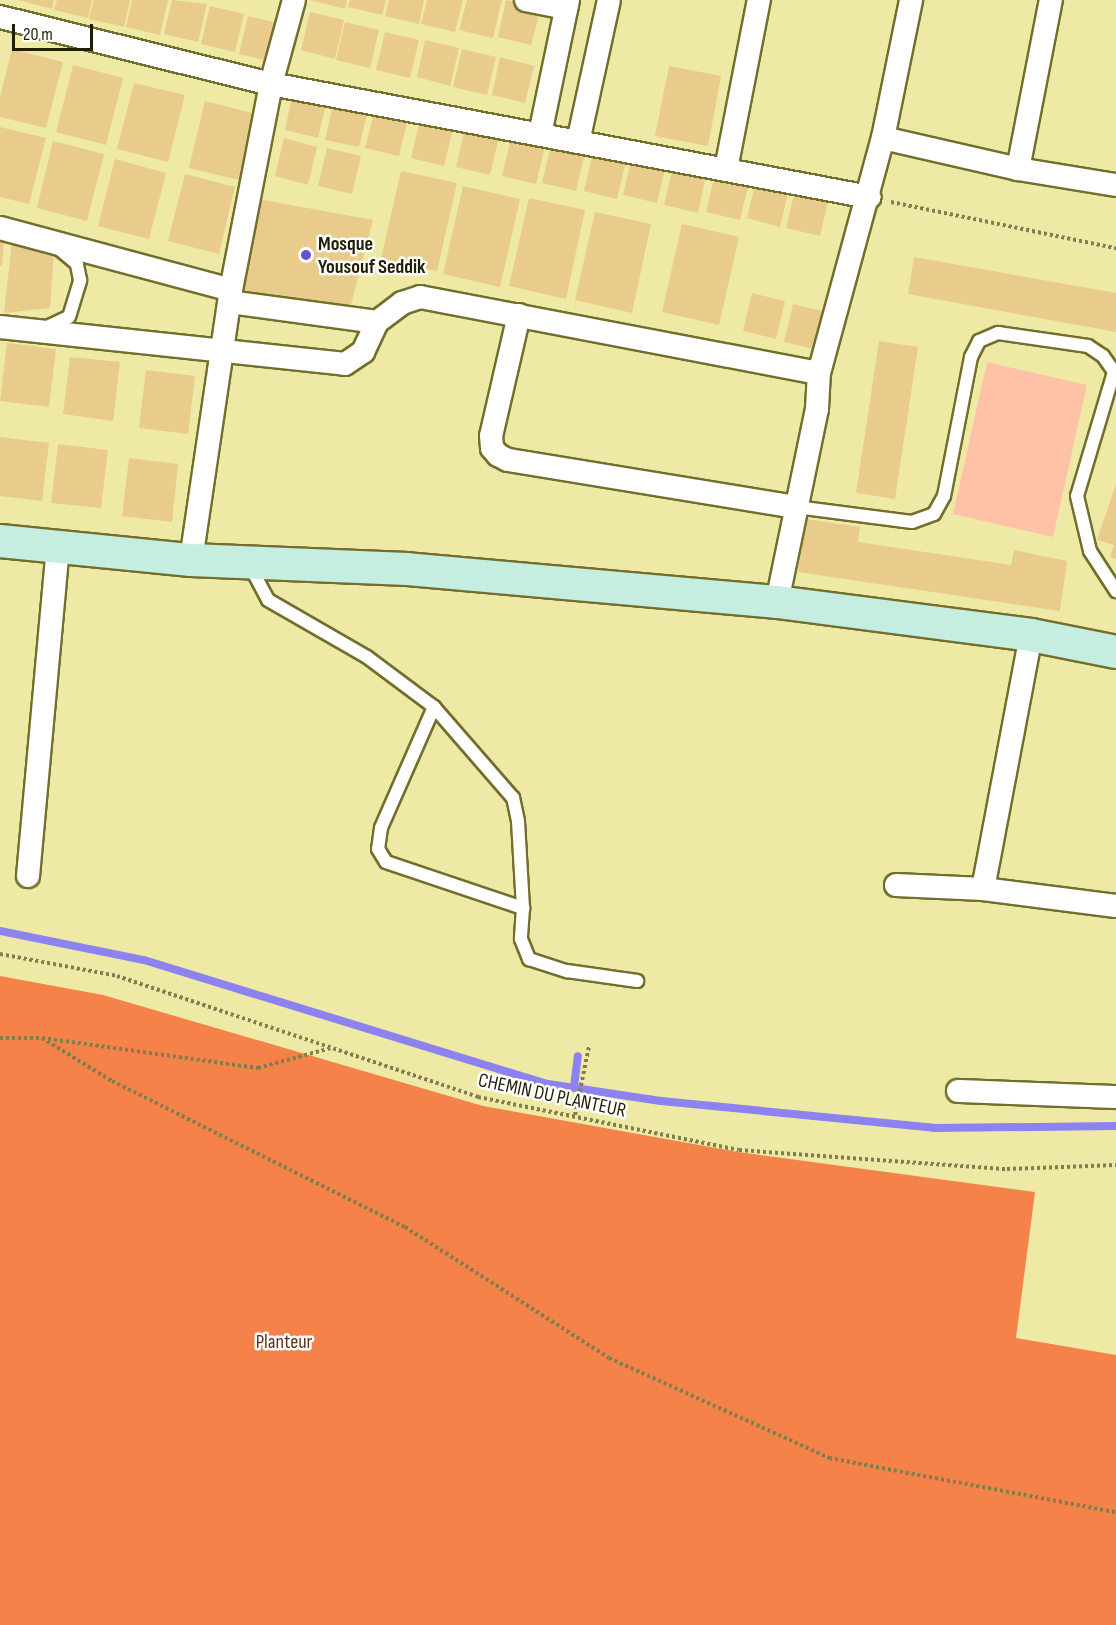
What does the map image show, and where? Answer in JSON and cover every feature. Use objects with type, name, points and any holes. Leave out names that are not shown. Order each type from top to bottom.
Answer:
[{"type":"street","points":[[191,560],[231,296],[271,84],[294,0]]},
{"type":"street","points":[[526,0],[567,4],[540,134]]},
{"type":"street","points":[[578,142],[609,0]]},
{"type":"street","points":[[726,169],[759,0]]},
{"type":"street","points":[[777,603],[817,409],[819,373],[869,197],[911,0]]},
{"type":"street","points":[[1018,169],[1052,0]]},
{"type":"street","points":[[0,17],[271,84],[869,197]]},
{"type":"street","points":[[883,138],[1018,169],[1116,185]]},
{"type":"street","points":[[0,228],[231,296],[377,322]]},
{"type":"street","points":[[0,327],[345,364],[363,352],[377,322],[402,303],[420,297],[819,373]]},
{"type":"street","points":[[519,315],[491,436],[492,448],[498,455],[508,460],[796,507]]},
{"type":"street","points":[[0,541],[250,565],[407,569],[777,603],[1031,635],[1116,652]]},
{"type":"street","points":[[28,876],[58,548]]},
{"type":"street","points":[[983,889],[1031,635]]},
{"type":"street","points":[[896,885],[983,889],[1116,906]]},
{"type":"street","points":[[958,1091],[1116,1097]]},
{"type":"lane","points":[[35,331],[69,317],[80,280],[77,264],[53,243]]},
{"type":"lane","points":[[796,507],[912,522],[934,514],[944,496],[971,357],[979,341],[998,333],[1088,346],[1103,356],[1114,372],[1077,496],[1090,551],[1116,591]]},
{"type":"lane","points":[[250,565],[268,600],[368,657],[434,707],[513,798],[519,822],[523,908],[521,939],[529,959],[567,971],[637,981]]},
{"type":"lane","points":[[434,707],[381,828],[378,849],[386,862],[416,875],[523,908]]},
{"type":"path","points":[[869,197],[1116,249]]},
{"type":"path","name":"CHEMIN DU PLANTEUR","points":[[0,954],[117,976],[478,1097],[739,1150],[1007,1169],[1116,1164]]},
{"type":"path","points":[[0,1038],[42,1038],[258,1068],[332,1048]]},
{"type":"path","points":[[42,1038],[112,1081],[405,1227],[609,1358],[829,1458],[1116,1512]]},
{"type":"path","points":[[575,1115],[576,1095],[589,1046]]},
{"type":"shaded area","points":[[987,362],[1087,385],[1053,537],[953,514]]},
{"type":"green space","name":"Planteur","points":[[0,976],[103,995],[483,1106],[738,1152],[1035,1192],[1016,1338],[1116,1355],[1116,1625],[0,1625]]},
{"type":"building","points":[[18,0],[54,0],[52,9]]},
{"type":"building","points":[[57,0],[92,0],[88,18],[54,10]]},
{"type":"building","points":[[94,0],[130,0],[124,27],[89,19]]},
{"type":"building","points":[[132,0],[168,0],[160,35],[126,27]]},
{"type":"building","points":[[172,0],[207,4],[198,42],[164,34]]},
{"type":"building","points":[[310,0],[347,0],[345,9]]},
{"type":"building","points":[[350,0],[386,0],[382,15],[348,7]]},
{"type":"building","points":[[389,0],[424,0],[419,24],[385,16]]},
{"type":"building","points":[[427,0],[463,0],[455,32],[421,24]]},
{"type":"building","points":[[467,0],[502,0],[493,38],[459,30]]},
{"type":"building","points":[[506,0],[541,7],[531,45],[498,37]]},
{"type":"building","points":[[210,6],[244,14],[235,52],[201,44]]},
{"type":"building","points":[[310,12],[344,20],[335,59],[301,50]]},
{"type":"building","points":[[248,16],[282,24],[273,62],[239,54]]},
{"type":"building","points":[[345,22],[379,30],[370,68],[336,60]]},
{"type":"building","points":[[385,32],[419,40],[410,78],[376,70]]},
{"type":"building","points":[[425,40],[459,48],[450,86],[417,77]]},
{"type":"building","points":[[12,49],[63,62],[46,128],[0,117],[0,97]]},
{"type":"building","points":[[462,49],[496,57],[487,95],[453,87]]},
{"type":"building","points":[[500,57],[534,66],[525,103],[492,95]]},
{"type":"building","points":[[73,65],[123,78],[106,145],[56,132]]},
{"type":"building","points":[[669,66],[721,76],[708,146],[655,136]]},
{"type":"building","points":[[134,83],[185,95],[168,162],[117,149]]},
{"type":"building","points":[[293,92],[327,100],[318,138],[285,130]]},
{"type":"building","points":[[205,101],[256,114],[239,180],[189,168]]},
{"type":"building","points":[[334,101],[368,110],[359,147],[325,140]]},
{"type":"building","points":[[375,110],[408,118],[399,156],[365,148]]},
{"type":"building","points":[[420,120],[453,128],[444,166],[411,158]]},
{"type":"building","points":[[0,127],[46,138],[29,204],[0,197]]},
{"type":"building","points":[[465,129],[499,137],[490,175],[456,167]]},
{"type":"building","points":[[284,138],[317,147],[308,185],[275,176]]},
{"type":"building","points":[[511,138],[545,146],[536,184],[502,176]]},
{"type":"building","points":[[53,141],[104,154],[87,221],[37,208]]},
{"type":"building","points":[[551,145],[585,153],[576,191],[542,183]]},
{"type":"building","points":[[327,148],[361,156],[352,194],[318,186]]},
{"type":"building","points":[[593,153],[626,161],[617,199],[584,191]]},
{"type":"building","points":[[632,157],[666,165],[657,203],[623,195]]},
{"type":"building","points":[[115,159],[166,173],[149,239],[98,226]]},
{"type":"building","points":[[673,167],[706,175],[698,213],[664,205]]},
{"type":"building","points":[[401,171],[457,183],[437,271],[381,259]]},
{"type":"building","points":[[185,174],[235,187],[219,254],[168,241]]},
{"type":"building","points":[[715,174],[749,182],[740,220],[706,212]]},
{"type":"building","points":[[756,180],[789,189],[780,227],[747,218]]},
{"type":"building","points":[[463,186],[520,199],[500,287],[443,274]]},
{"type":"building","points":[[795,190],[829,198],[820,236],[786,228]]},
{"type":"building","points":[[529,198],[585,210],[566,299],[509,286]]},
{"type":"building","name":"Mosque Yousouf Seddik","points":[[258,199],[373,220],[350,308],[241,290]]},
{"type":"building","points":[[595,212],[651,224],[632,313],[575,300]]},
{"type":"building","points":[[682,224],[739,237],[719,325],[662,312]]},
{"type":"building","points":[[0,241],[4,241],[2,266],[0,265]]},
{"type":"building","points":[[12,241],[54,251],[50,308],[4,313]]},
{"type":"building","points":[[914,257],[1116,293],[1116,332],[908,294]]},
{"type":"building","points":[[752,293],[785,301],[776,339],[743,331]]},
{"type":"building","points":[[793,304],[826,312],[818,350],[784,342]]},
{"type":"building","points":[[879,341],[918,347],[895,499],[856,493]]},
{"type":"building","points":[[7,343],[56,349],[49,407],[0,401]]},
{"type":"building","points":[[70,357],[120,362],[113,421],[63,414]]},
{"type":"building","points":[[146,370],[195,376],[188,434],[139,428]]},
{"type":"building","points":[[0,437],[49,443],[42,501],[0,496]]},
{"type":"building","points":[[58,444],[108,450],[101,508],[51,503]]},
{"type":"building","points":[[129,458],[178,464],[172,522],[122,516]]},
{"type":"building","points":[[1116,484],[1116,559],[1110,557],[1114,545],[1097,540]]},
{"type":"building","points":[[806,519],[860,527],[858,542],[1011,565],[1014,550],[1067,561],[1060,611],[798,572]]},
{"type":"waterway","points":[[0,931],[144,960],[548,1084],[661,1101],[934,1128],[1116,1126]]},
{"type":"waterway","points":[[574,1087],[578,1056]]},
{"type":"place","name":"Mosque Yousouf Seddik","points":[[306,255]]}]
